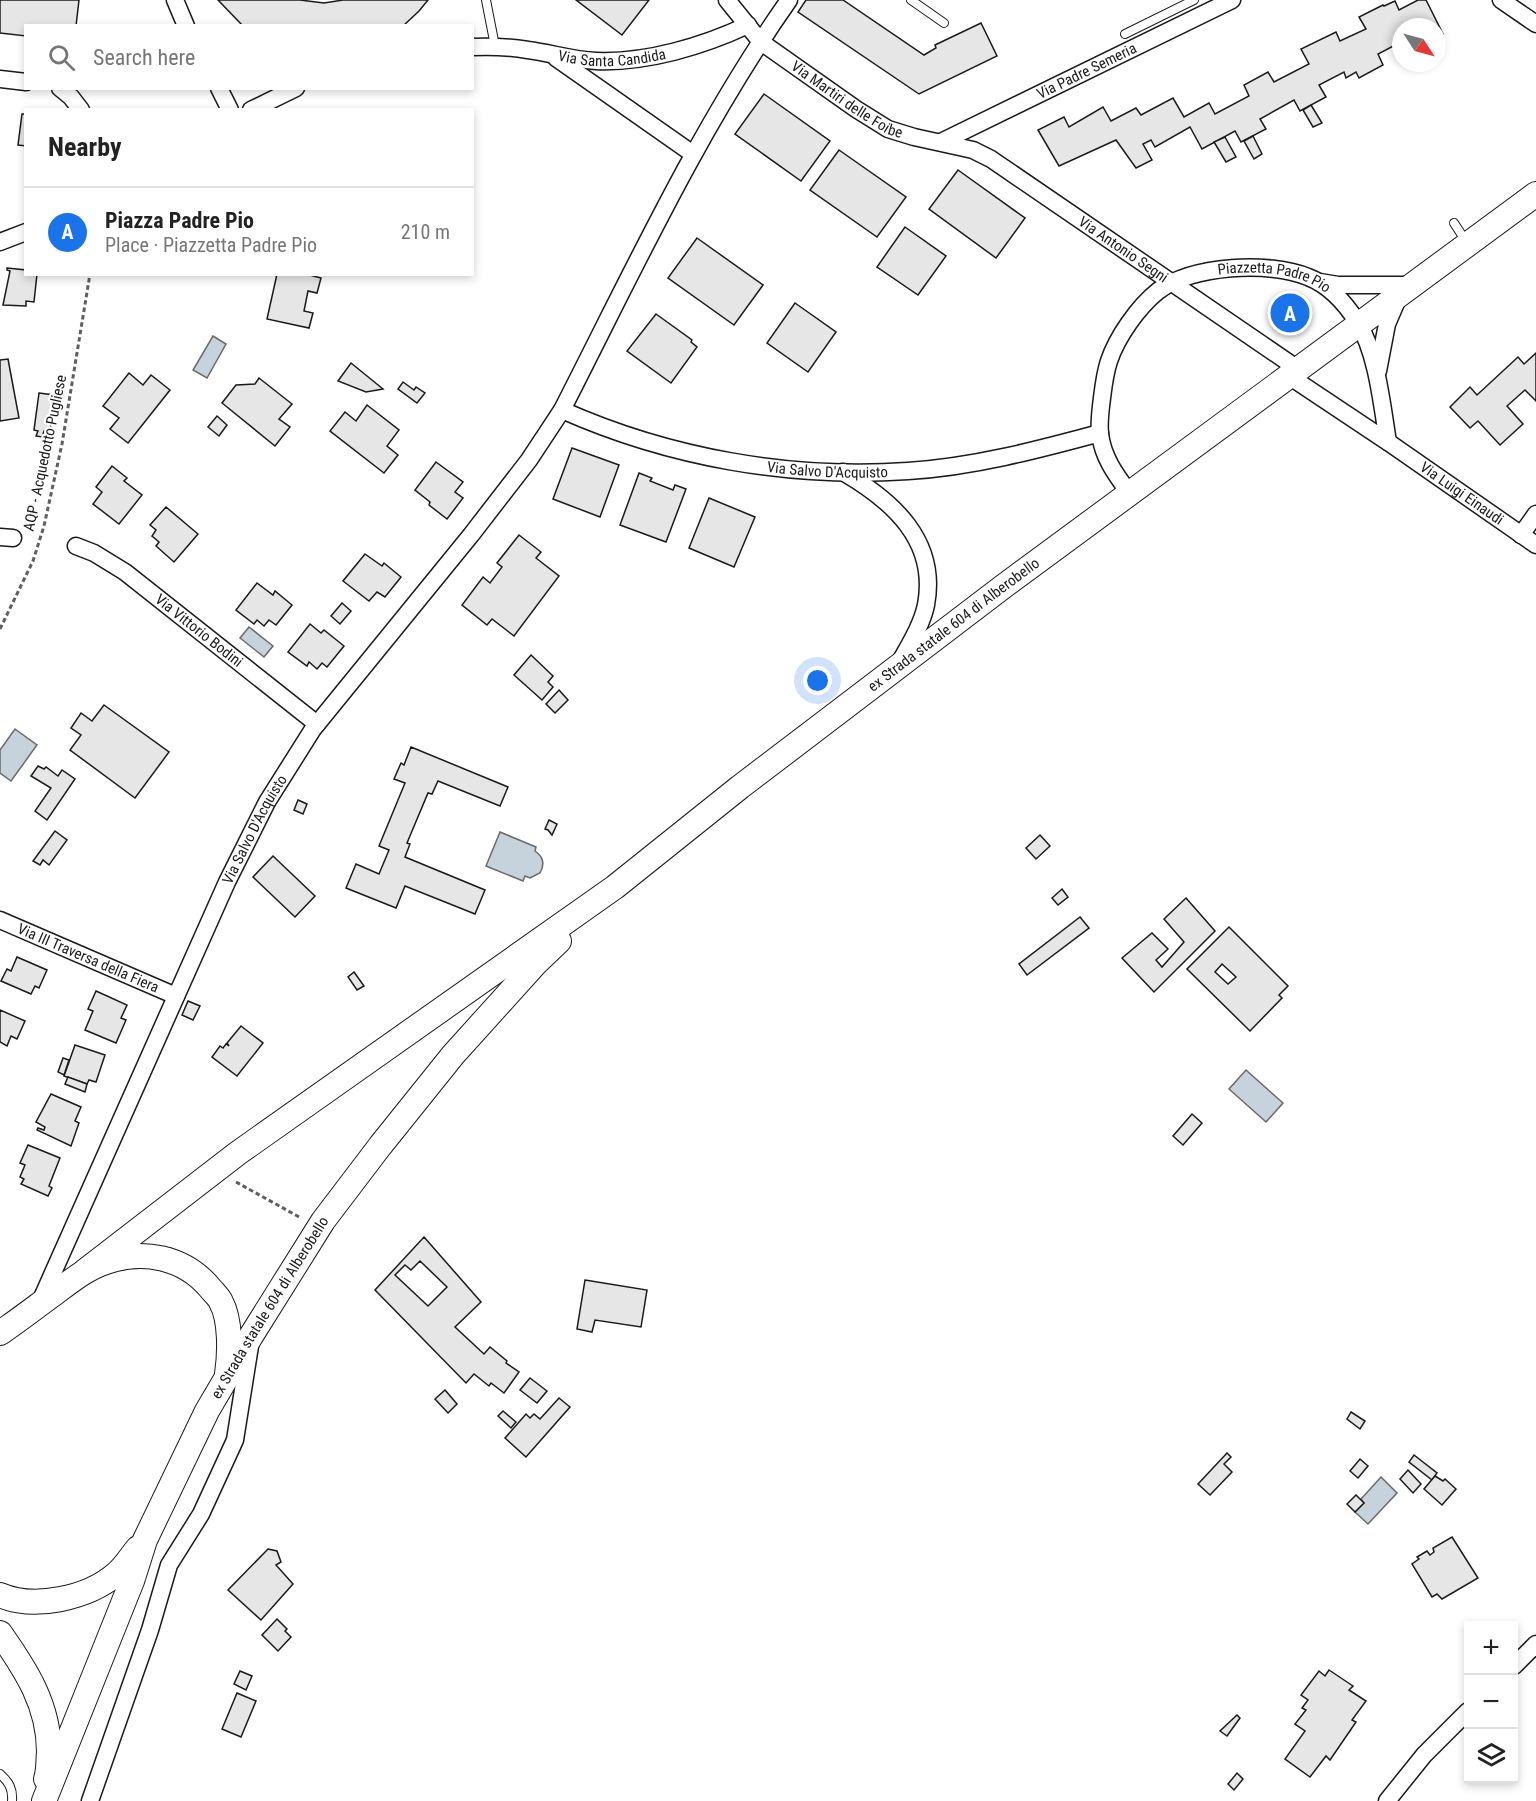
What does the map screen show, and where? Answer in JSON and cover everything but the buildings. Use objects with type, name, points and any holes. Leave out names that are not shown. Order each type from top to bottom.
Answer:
[{"type":"main road","name":"ex Strada statale 604 di Alberobello","points":[[85,1271],[219,1167],[615,887],[740,787],[896,668],[1536,194]]},
{"type":"main road","name":"ex Strada statale 604 di Alberobello","points":[[44,1801],[132,1581],[146,1540],[207,1411],[251,1336],[319,1228],[380,1146],[453,1055],[536,963],[615,887]]},
{"type":"main road","points":[[0,1333],[85,1271],[106,1262],[127,1257],[152,1257],[177,1262],[198,1275],[222,1302],[229,1332],[230,1356],[226,1379]]},
{"type":"main road","points":[[0,1595],[34,1603],[64,1599],[93,1588],[116,1574],[146,1540]]},
{"type":"main road","points":[[0,1633],[33,1683],[44,1711],[49,1734],[48,1771],[39,1801]]},
{"type":"street","points":[[175,0],[185,24]]},
{"type":"street","name":"Via Martiri delle Foibe","points":[[727,0],[761,42],[856,109],[888,129],[941,142]]},
{"type":"street","name":"Via Salvo D'Acquisto","points":[[38,1306],[226,882],[267,802],[317,724],[471,535],[529,460],[562,410],[693,153],[789,0]]},
{"type":"street","name":"Via Padre Semeria","points":[[941,142],[1232,0]]},
{"type":"street","points":[[1501,0],[1536,24]]},
{"type":"street","name":"Via Santa Candida","points":[[474,47],[495,46],[597,61],[633,59],[681,49],[748,26]]},
{"type":"street","points":[[550,54],[693,153]]},
{"type":"street","points":[[0,80],[24,82]]},
{"type":"street","points":[[62,90],[79,108]]},
{"type":"street","points":[[220,90],[229,108]]},
{"type":"street","points":[[255,108],[292,90]]},
{"type":"street","name":"Via Antonio Segni","points":[[941,142],[973,150],[991,159],[1172,282],[1294,372]]},
{"type":"street","points":[[0,242],[24,233]]},
{"type":"street","name":"Piazzetta Padre Pio","points":[[1172,282],[1199,273],[1261,268],[1285,270],[1309,277],[1329,288],[1359,324]]},
{"type":"street","points":[[1130,494],[1108,462],[1100,433],[1106,372],[1124,333],[1148,301],[1172,282]]},
{"type":"street","points":[[1317,282],[1407,290],[1387,324],[1377,375]]},
{"type":"street","points":[[1359,324],[1377,375],[1388,442]]},
{"type":"street","name":"Via Luigi Einaudi","points":[[1294,372],[1388,442],[1536,545]]},
{"type":"street","name":"Via Salvo D'Acquisto","points":[[562,410],[619,433],[668,448],[747,465],[803,471],[909,471],[958,465],[1043,448],[1100,433]]},
{"type":"street","points":[[842,472],[874,491],[893,508],[908,524],[924,554],[927,576],[926,605],[916,633],[896,668]]},
{"type":"street","points":[[1521,535],[1536,514]]},
{"type":"street","name":"Via Vittorio Bodini","points":[[76,546],[125,572],[317,724]]},
{"type":"street","name":"Via III Traversa della Fiera","points":[[0,920],[176,996]]},
{"type":"street","points":[[90,1801],[150,1630],[169,1564],[201,1514],[235,1440],[251,1336]]},
{"type":"street","points":[[1518,1662],[1536,1644]]},
{"type":"street","points":[[1387,1801],[1424,1755],[1464,1715]]},
{"type":"lane","points":[[486,0],[495,46]]},
{"type":"lane","points":[[911,0],[944,22]]},
{"type":"lane","points":[[1125,34],[1194,0]]},
{"type":"lane","points":[[1454,224],[1468,244]]},
{"type":"lane","points":[[0,1774],[13,1792],[12,1801]]},
{"type":"path","name":"AQP - Acquedotto Pugliese","points":[[0,629],[33,561],[44,526],[62,444],[90,276]]},
{"type":"path","points":[[219,1167],[233,1180],[319,1228]]},
{"type":"shaded area","points":[[213,336],[226,344],[207,378],[193,370]]},
{"type":"shaded area","points":[[249,627],[273,646],[264,657],[240,638]]},
{"type":"shaded area","points":[[15,729],[37,745],[11,781],[0,773],[0,750]]},
{"type":"shaded area","points":[[500,832],[536,847],[535,851],[543,861],[540,873],[530,878],[525,876],[523,881],[486,866]]},
{"type":"shaded area","points":[[1246,1070],[1283,1103],[1266,1122],[1229,1089]]},
{"type":"shaded area","points":[[1381,1477],[1397,1493],[1368,1524],[1355,1512],[1364,1503],[1361,1499]]},
{"type":"place","name":"Piazza Padre Pio","points":[[1290,313]]}]
